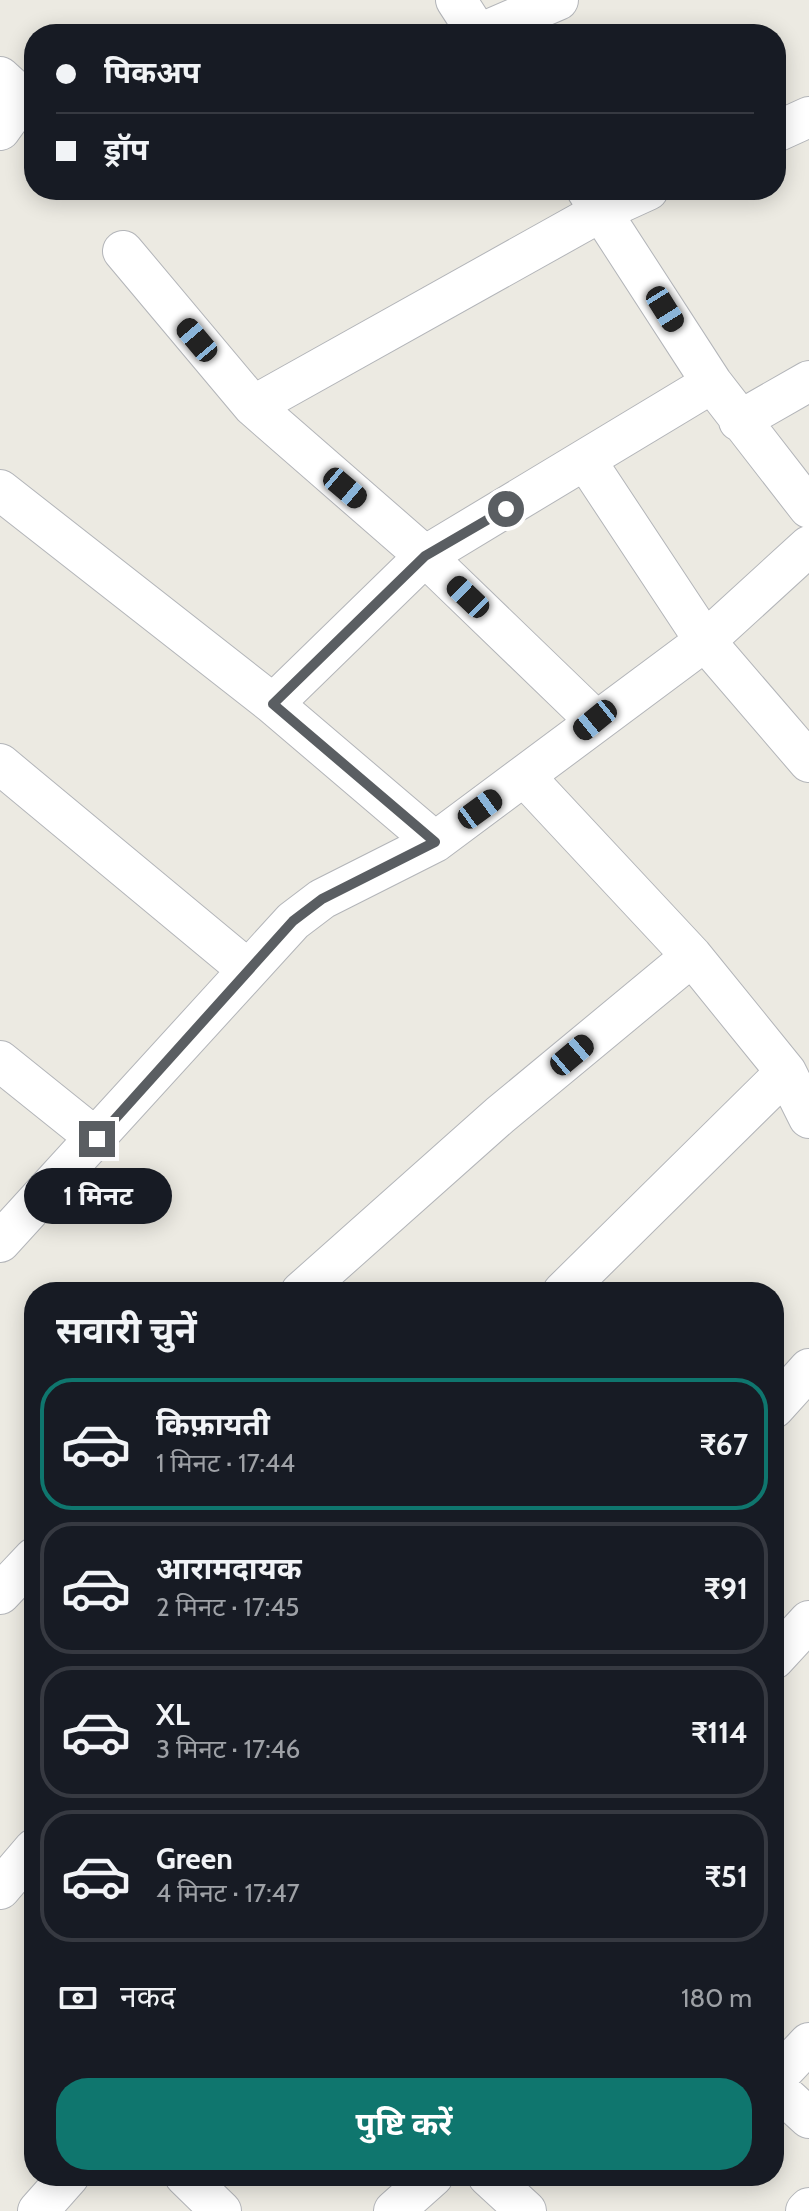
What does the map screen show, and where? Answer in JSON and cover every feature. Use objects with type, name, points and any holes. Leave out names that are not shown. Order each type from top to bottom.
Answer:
[{"type":"street","points":[[469,24],[558,0]]},
{"type":"street","points":[[0,130],[19,94]]},
{"type":"street","points":[[786,127],[809,117]]},
{"type":"street","points":[[253,406],[594,200],[712,383],[739,421],[806,501]]},
{"type":"street","points":[[123,251],[253,406],[425,556],[595,720]]},
{"type":"street","points":[[739,421],[809,381]]},
{"type":"street","points":[[273,704],[425,556],[712,383]]},
{"type":"street","points":[[586,461],[705,641],[809,762]]},
{"type":"street","points":[[0,490],[273,704],[435,842]]},
{"type":"street","points":[[0,1242],[293,921],[322,899],[435,842],[705,641],[809,546]]},
{"type":"street","points":[[0,764],[247,969]]},
{"type":"street","points":[[524,776],[692,956],[786,1072],[809,1118]]},
{"type":"street","points":[[322,1282],[500,1115],[692,956]]},
{"type":"street","points":[[0,1061],[97,1139]]},
{"type":"street","points":[[573,1282],[786,1072]]},
{"type":"street","points":[[784,1397],[809,1369]]},
{"type":"street","points":[[0,1594],[24,1569]]},
{"type":"street","points":[[784,1648],[809,1621]]},
{"type":"street","points":[[0,1889],[24,1861]]},
{"type":"street","points":[[784,2072],[809,2043]]},
{"type":"street","points":[[784,2093],[809,2118]]},
{"type":"street","points":[[38,2211],[60,2186]]},
{"type":"street","points":[[195,2186],[221,2211]]},
{"type":"street","points":[[394,2211],[422,2186]]},
{"type":"street","points":[[499,2186],[526,2211]]},
{"type":"route","points":[[97,1139],[293,921],[322,899],[362,882],[435,842],[273,704],[425,556],[506,509]]}]
